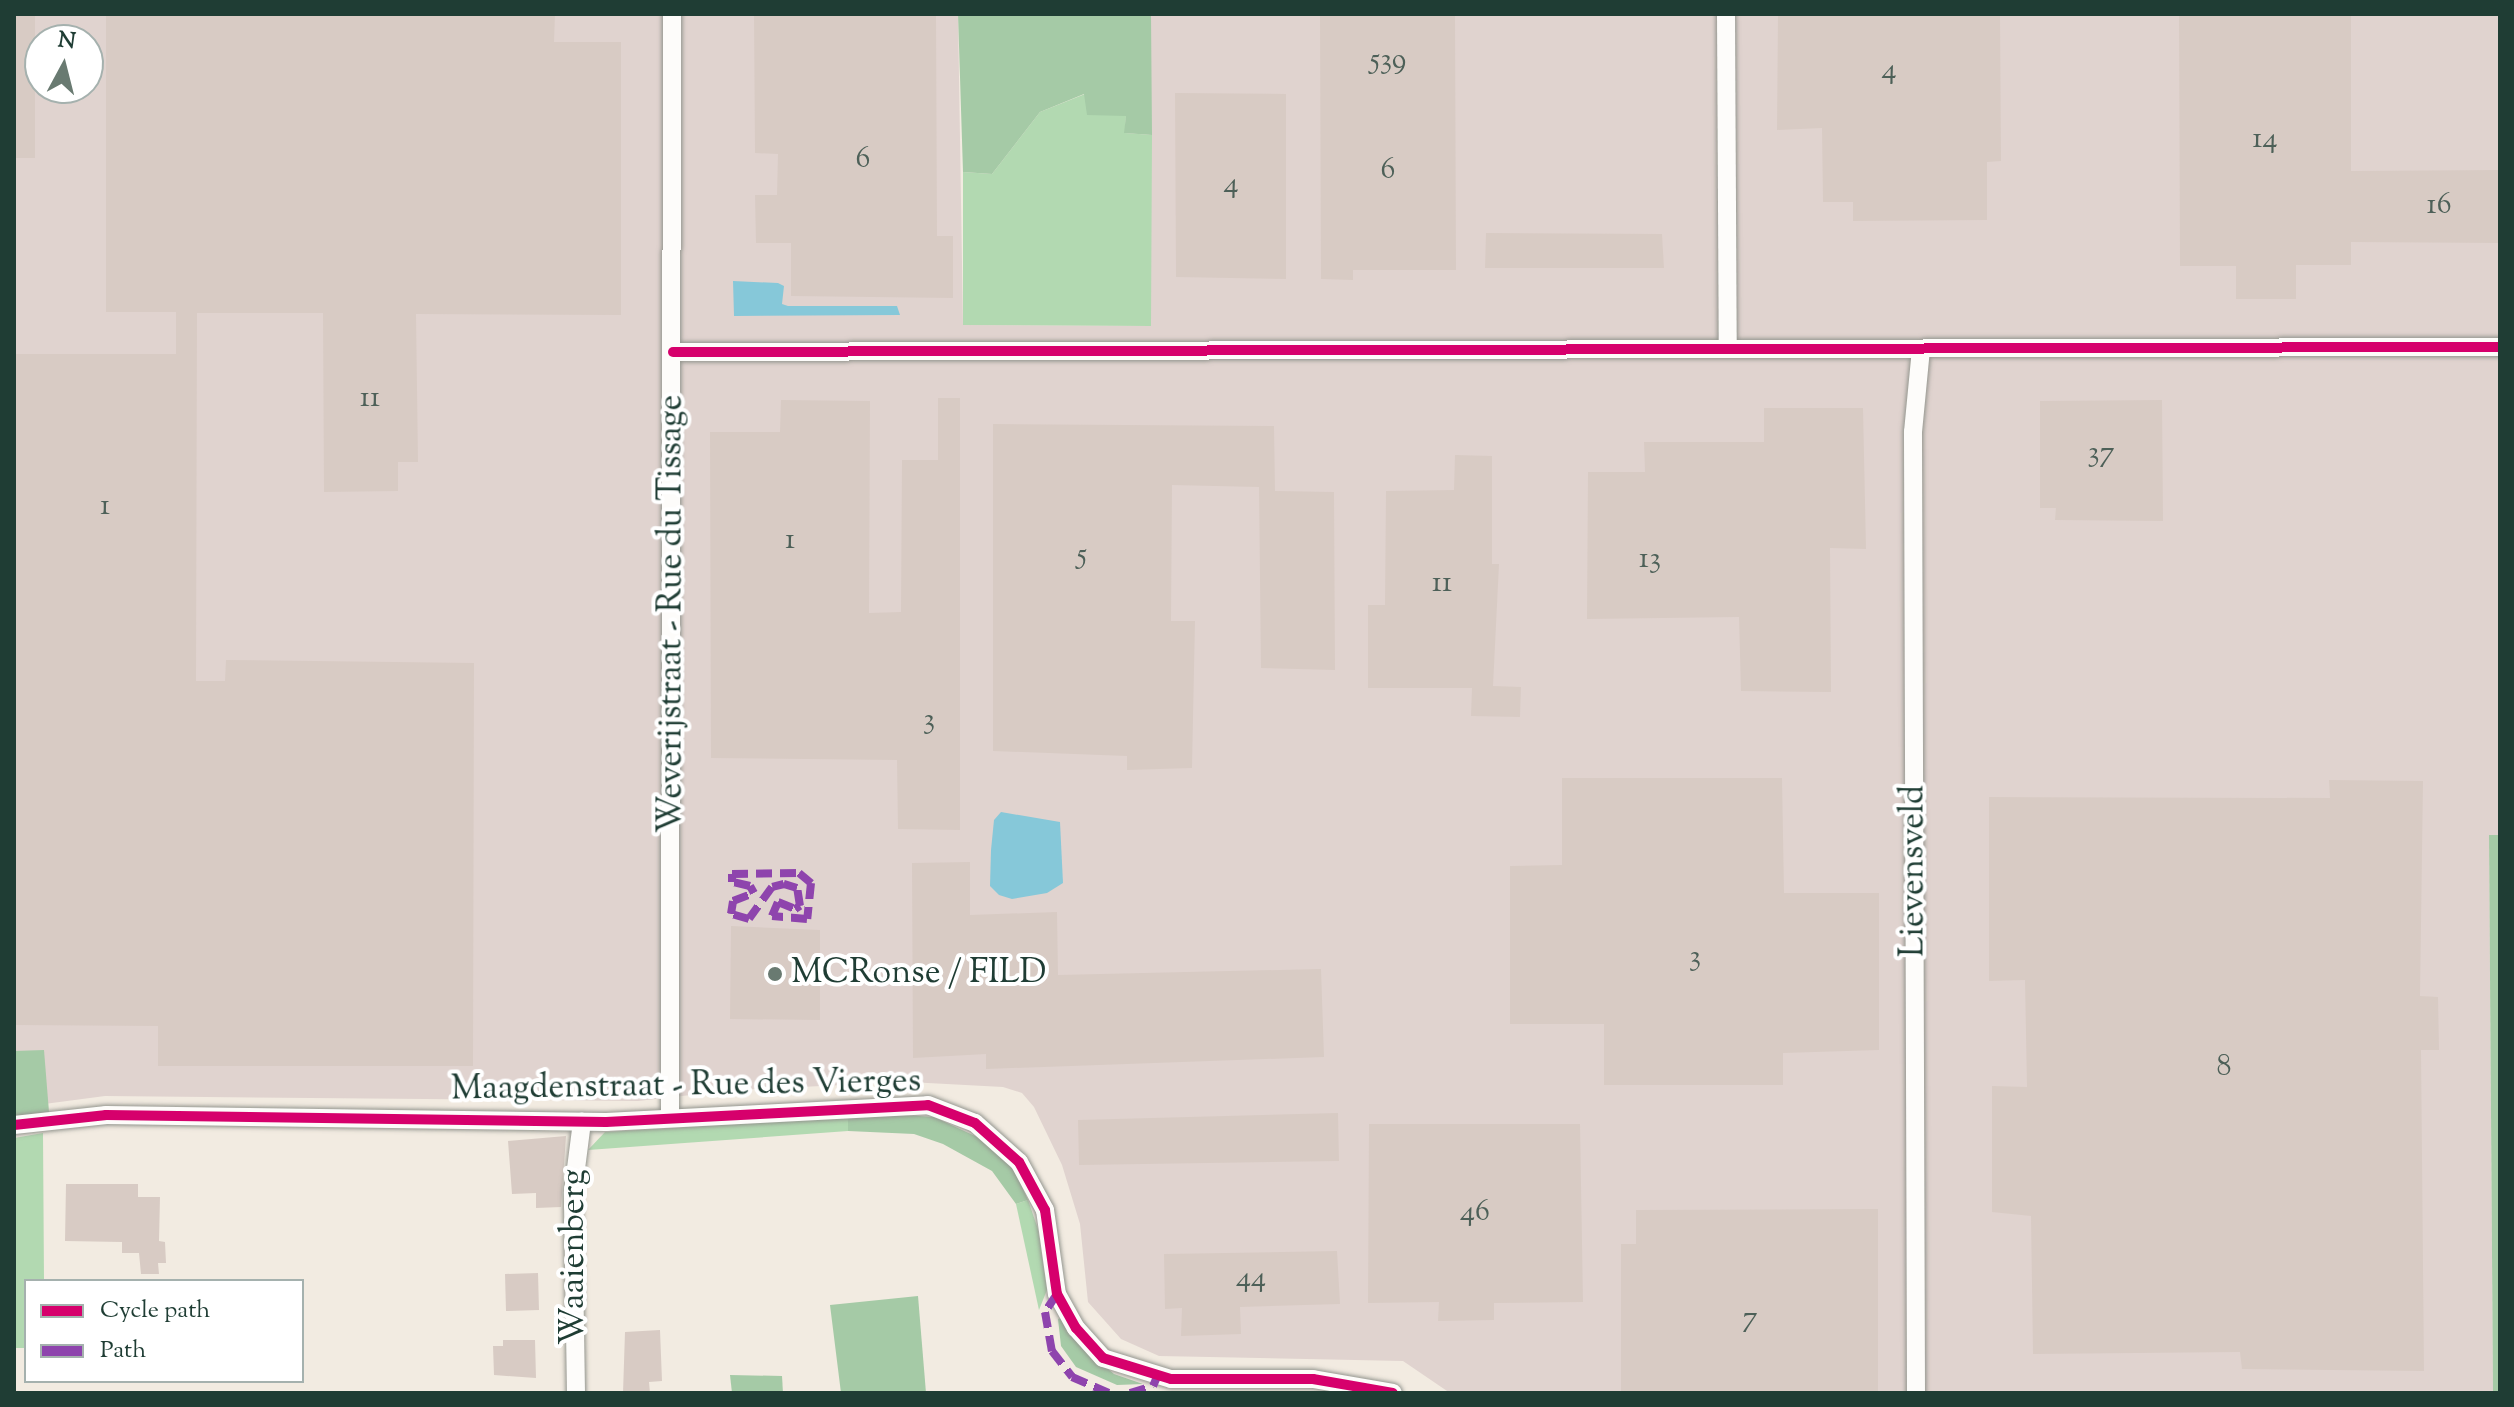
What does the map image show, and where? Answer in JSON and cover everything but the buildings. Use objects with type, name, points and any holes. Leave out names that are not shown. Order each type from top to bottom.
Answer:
[{"type":"street","name":"Weverijstraat - Rue du Tissage","points":[[670,1118],[672,14]]},
{"type":"street","points":[[1726,14],[1728,346]]},
{"type":"street","points":[[673,352],[1728,346],[1921,349],[2500,347]]},
{"type":"street","name":"Lievensveld","points":[[1916,1393],[1913,432],[1921,349]]},
{"type":"street","name":"Maagdenstraat - Rue des Vierges","points":[[14,1125],[106,1115],[582,1122],[896,1103],[928,1105],[960,1115],[1006,1147],[1028,1176],[1045,1210],[1057,1294],[1076,1328],[1103,1358],[1171,1379],[1313,1379],[1393,1393]]},
{"type":"street","name":"Waaienberg","points":[[576,1393],[573,1171],[582,1122]]},
{"type":"shaded area","points":[[14,14],[958,14],[963,325],[1151,326],[1151,14],[2500,14],[2500,835],[2489,835],[2493,1393],[1450,1393],[1403,1361],[1159,1356],[1121,1339],[1088,1302],[1080,1224],[1062,1165],[1034,1107],[1022,1093],[1003,1087],[909,1082],[735,1090],[638,1101],[105,1096],[14,1108]]},
{"type":"green space","points":[[958,14],[1151,14],[1152,135],[1124,133],[1126,116],[1087,115],[1084,94],[1040,112],[992,174],[963,172]]},
{"type":"green space","points":[[1085,94],[1126,116],[1125,133],[1152,135],[1151,326],[963,325],[963,172],[992,174],[1040,112]]},
{"type":"green space","points":[[2489,835],[2500,835],[2500,1393],[2493,1393]]},
{"type":"green space","points":[[44,1050],[49,1112],[14,1117],[14,1051]]},
{"type":"green space","points":[[848,1117],[848,1131],[588,1150],[605,1132]]},
{"type":"green space","points":[[848,1117],[934,1117],[986,1141],[1011,1163],[1028,1200],[1016,1204],[992,1171],[943,1144],[914,1134],[848,1131]]},
{"type":"green space","points":[[43,1133],[44,1279],[24,1279],[24,1348],[14,1348],[14,1138]]},
{"type":"green space","points":[[1028,1200],[1038,1229],[1047,1290],[1039,1310],[1016,1204]]},
{"type":"green space","points":[[918,1296],[926,1393],[841,1393],[830,1305]]},
{"type":"green space","points":[[1063,1317],[1095,1358],[1114,1374],[1143,1384],[1117,1385],[1076,1367],[1061,1346],[1058,1319]]},
{"type":"green space","points":[[730,1375],[782,1376],[783,1393],[732,1393]]},
{"type":"water","points":[[733,281],[778,283],[784,286],[782,304],[788,306],[897,306],[900,315],[734,316]]},
{"type":"water","points":[[1001,812],[1060,822],[1063,883],[1047,893],[1012,899],[999,895],[990,886],[994,820]]},
{"type":"marked path","points":[[799,873],[811,883],[807,919],[772,916],[778,902],[795,909],[800,906],[797,888],[784,884],[772,887],[749,919],[731,914],[733,901],[754,893],[750,886],[732,882],[732,874],[799,873]]},
{"type":"marked path","points":[[1057,1294],[1045,1312],[1052,1351],[1072,1377],[1109,1393]]},
{"type":"marked path","points":[[1130,1393],[1153,1386],[1157,1377]]},
{"type":"cycle path","points":[[673,352],[2500,347]]},
{"type":"cycle path","points":[[14,1125],[106,1115],[606,1122],[928,1105],[975,1123],[1019,1162],[1045,1210],[1057,1294],[1076,1328],[1103,1358],[1171,1379],[1313,1379],[1393,1393]]},
{"type":"place","name":"MCRonse / FILD","points":[[775,974]]}]
